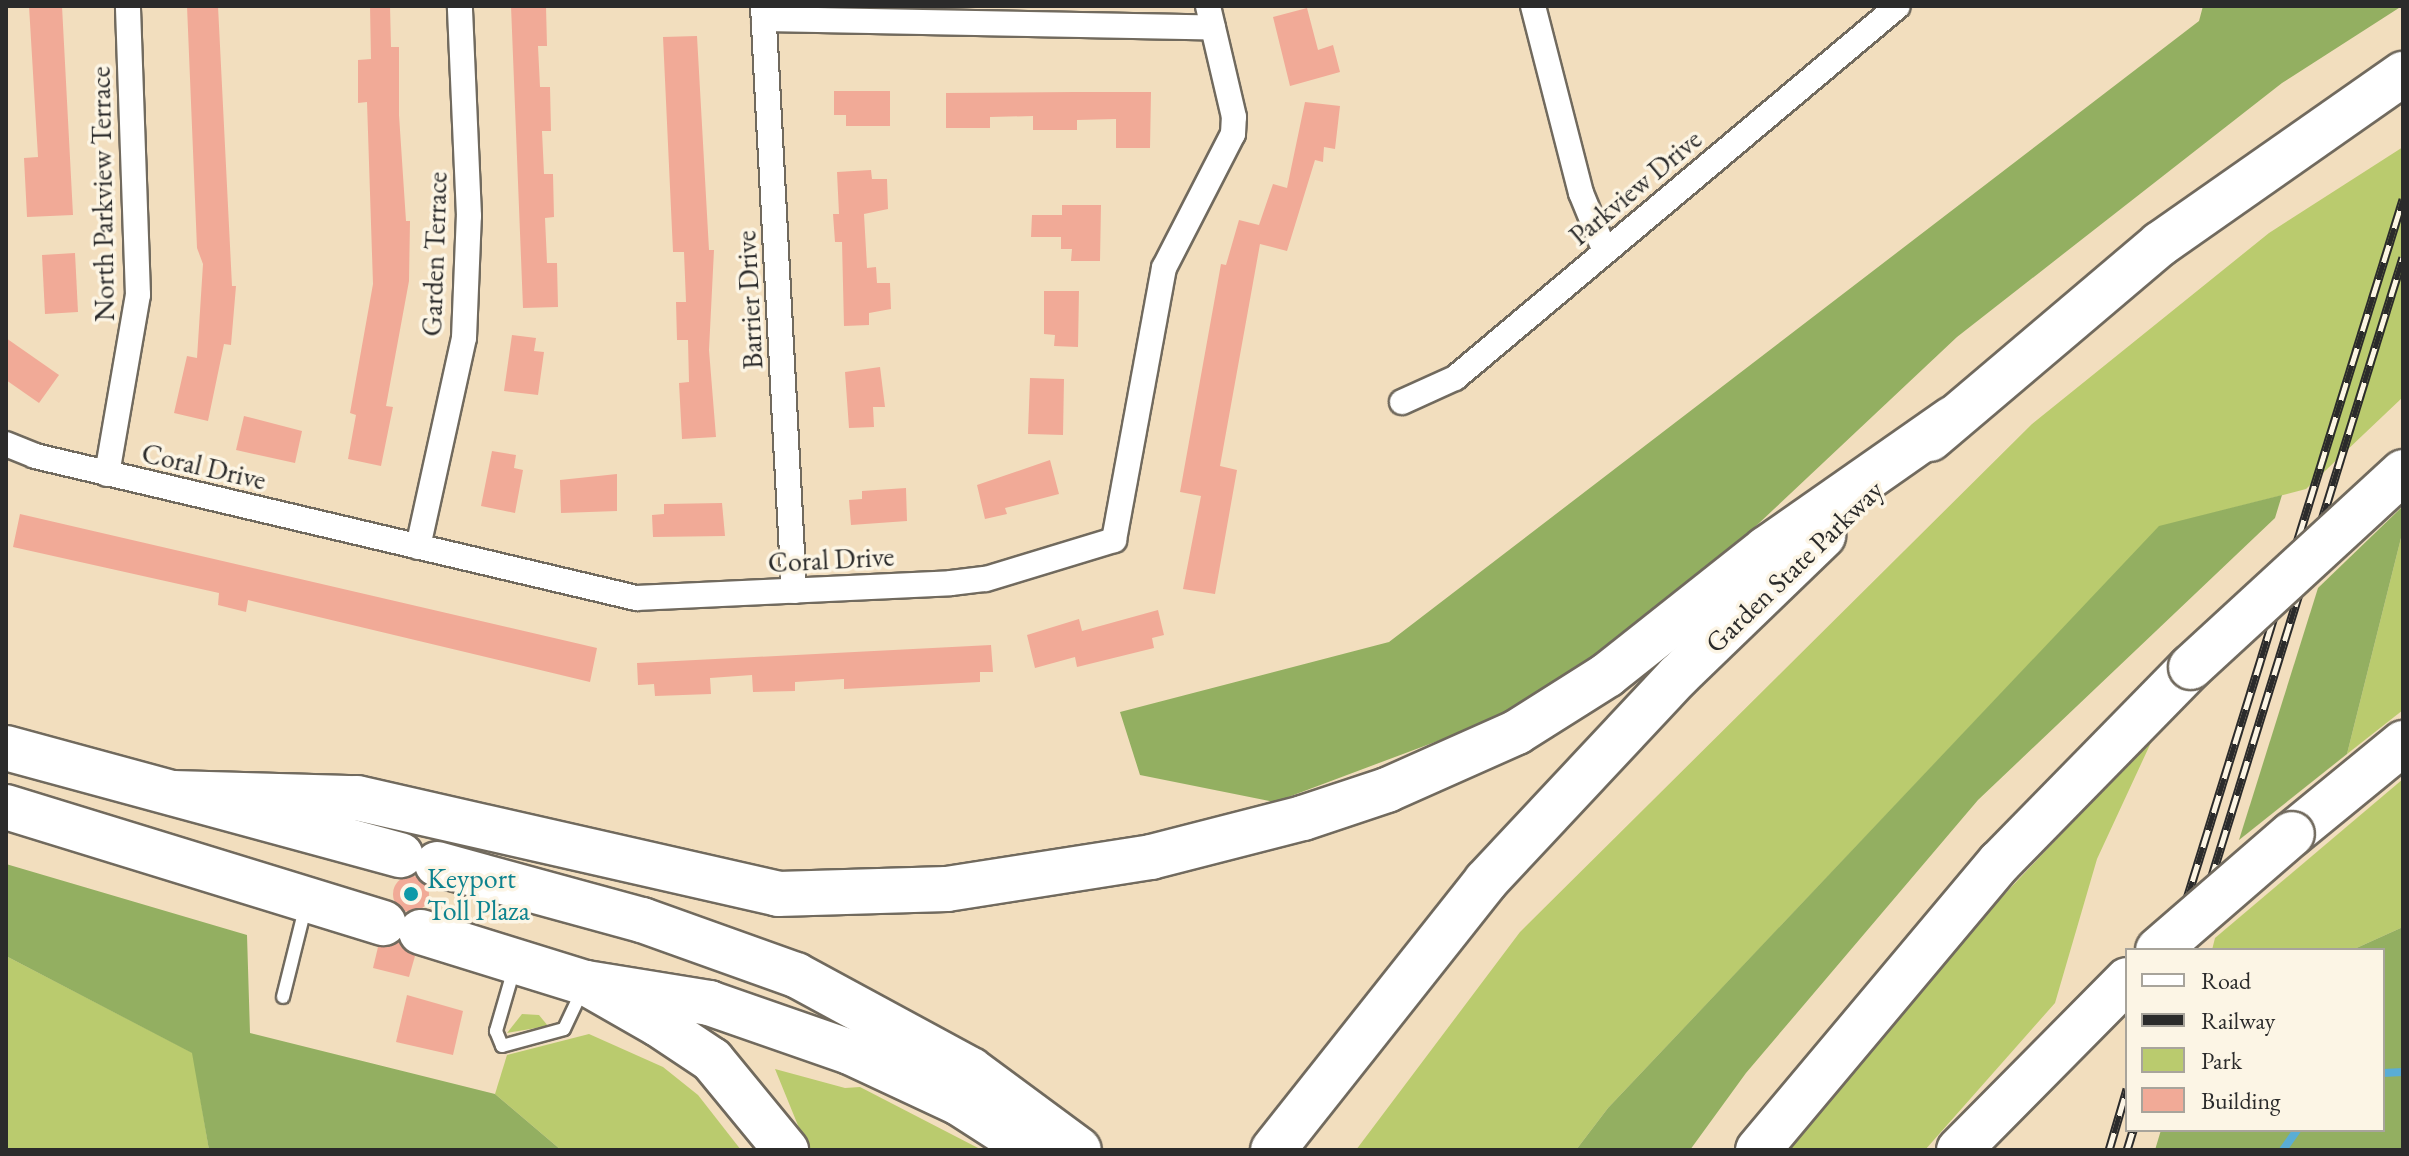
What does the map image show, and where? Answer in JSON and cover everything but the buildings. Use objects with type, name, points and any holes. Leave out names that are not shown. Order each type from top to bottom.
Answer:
[{"type":"highway","name":"Garden State Parkway","points":[[1273,1150],[1426,951],[1549,812],[1708,647],[1952,419],[2160,244],[2317,130],[2403,74]]},
{"type":"highway","points":[[173,793],[357,798],[778,894],[947,889],[1151,857],[1364,798],[1517,732],[1607,675],[1766,549],[1952,419]]},
{"type":"highway","points":[[1758,1150],[2000,862],[2191,667],[2403,472]]},
{"type":"highway","points":[[2160,948],[2403,743]]},
{"type":"highway","points":[[6,748],[642,920],[796,975],[971,1070],[1079,1150]]},
{"type":"highway","points":[[6,807],[307,902],[518,959],[586,983],[709,1003],[850,1052],[959,1103],[1032,1150]]},
{"type":"highway","points":[[6,831],[153,855]]},
{"type":"highway","points":[[1959,1150],[2125,982]]},
{"type":"highway","points":[[586,983],[712,1060],[786,1150]]},
{"type":"street","name":"North Parkview Terrace","points":[[107,474],[138,295],[128,6]]},
{"type":"street","name":"Garden Terrace","points":[[418,547],[464,338],[469,216],[460,6]]},
{"type":"street","points":[[1533,6],[1581,193],[1604,249]]},
{"type":"street","name":"Parkview Drive","points":[[1402,402],[1455,378],[1604,249],[1898,6]]},
{"type":"street","points":[[764,12],[1211,17]]},
{"type":"street","name":"Barrier Drive","points":[[764,12],[794,591]]},
{"type":"street","name":"Coral Drive","points":[[6,444],[107,474],[636,598],[986,579],[1114,540],[1164,268],[1233,134],[1234,117],[1211,17]]},
{"type":"lane","points":[[283,997],[307,902]]},
{"type":"lane","points":[[518,959],[496,1031],[502,1046],[564,1029],[586,983]]},
{"type":"green space","points":[[2203,6],[2402,6],[2282,83],[1957,337],[1623,651],[1507,715],[1275,802],[1140,775],[1120,712],[1389,642],[2199,21]]},
{"type":"green space","points":[[2403,147],[2403,397],[2306,489],[2159,527],[1608,1108],[1576,1150],[1356,1150],[1520,932],[2032,424],[2269,233]]},
{"type":"green space","points":[[2282,495],[2275,518],[1978,800],[1746,1073],[1690,1150],[1576,1150],[1608,1108],[2159,526]]},
{"type":"green space","points":[[2403,506],[2403,530],[2347,754],[2239,840],[2318,588]]},
{"type":"green space","points":[[2403,530],[2403,710],[2347,754]]},
{"type":"green space","points":[[2154,736],[2097,859],[2055,1003],[1925,1150],[1780,1150],[1834,1075]]},
{"type":"green space","points":[[2403,779],[2403,927],[2356,948],[2212,948],[2215,938]]},
{"type":"green space","points":[[6,864],[247,935],[250,1033],[495,1094],[561,1150],[209,1150],[192,1053],[6,956]]},
{"type":"green space","points":[[2403,927],[2403,1150],[2155,1150],[2160,1132],[2385,1132],[2385,948],[2356,948]]},
{"type":"green space","points":[[6,956],[193,1053],[209,1150],[6,1150]]},
{"type":"green space","points":[[522,1014],[539,1015],[548,1026],[507,1033]]},
{"type":"green space","points":[[589,1034],[663,1067],[698,1095],[741,1150],[561,1150],[495,1094],[507,1055]]},
{"type":"green space","points":[[775,1069],[845,1088],[860,1087],[982,1150],[808,1150]]},
{"type":"waterway","points":[[2385,1073],[2403,1072]]},
{"type":"waterway","points":[[2283,1150],[2296,1132]]},
{"type":"railway","points":[[2172,948],[2403,199]]},
{"type":"railway","points":[[2190,948],[2403,257]]},
{"type":"railway","points":[[2109,1150],[2125,1096]]},
{"type":"railway","points":[[2127,1150],[2132,1132]]},
{"type":"place","name":"Keyport Toll Plaza","points":[[411,894]]}]
